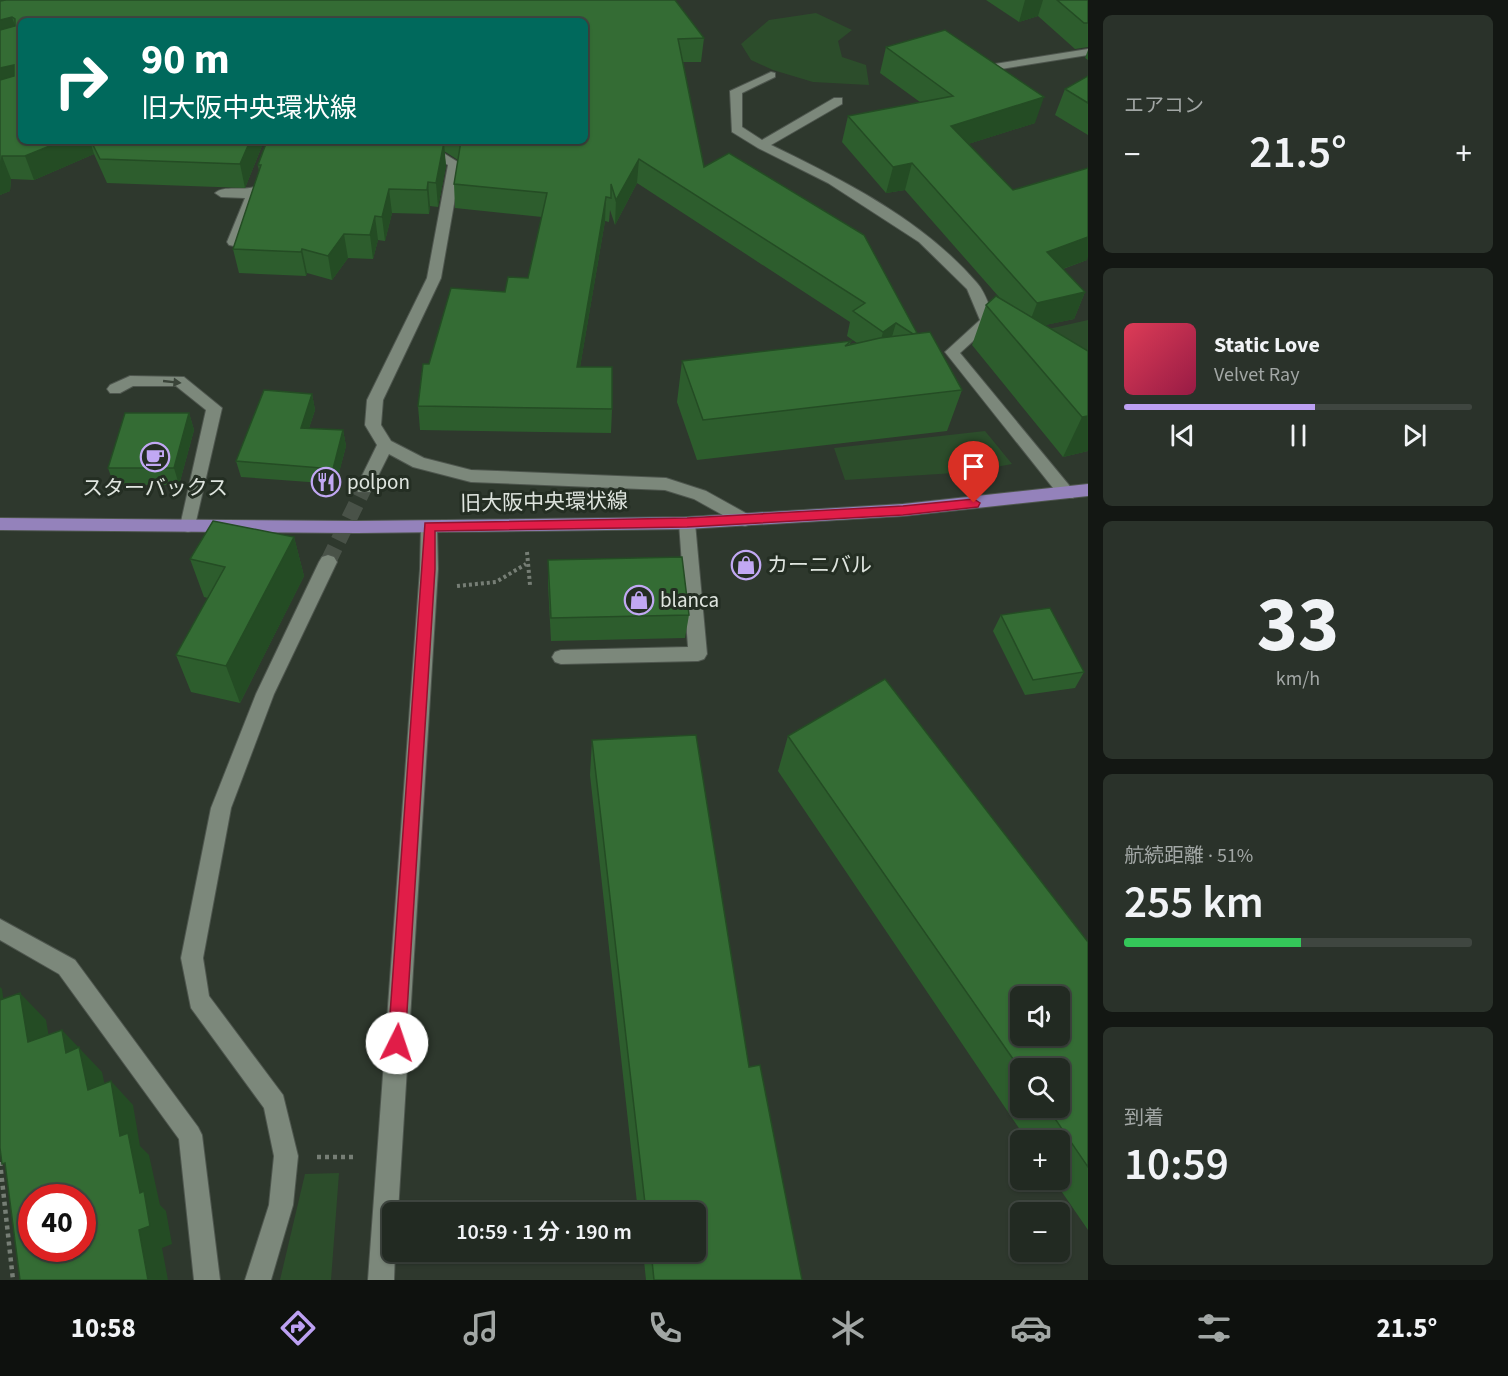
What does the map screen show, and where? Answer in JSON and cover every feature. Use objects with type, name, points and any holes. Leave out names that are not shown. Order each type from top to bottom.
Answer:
[{"type":"main road","name":"旧大阪中央環状線","points":[[0,524],[429,526],[687,523],[903,510],[1088,490]]},
{"type":"street","points":[[976,70],[1088,52]]},
{"type":"street","points":[[771,75],[736,91],[736,129],[762,145],[833,180],[924,238],[973,287],[988,321],[952,352],[1067,494]]},
{"type":"street","points":[[762,145],[838,101]]},
{"type":"street","points":[[420,144],[454,164],[434,278],[375,400],[373,425],[386,445],[419,463],[471,476],[666,484],[700,495],[745,520]]},
{"type":"street","points":[[234,243],[260,174]]},
{"type":"street","points":[[221,193],[252,194]]},
{"type":"street","points":[[115,389],[130,381],[179,381],[214,408],[188,526]]},
{"type":"street","points":[[364,489],[386,445]]},
{"type":"street","points":[[561,657],[698,654],[687,523]]},
{"type":"street","points":[[381,1280],[428,581],[429,526]]},
{"type":"street","points":[[258,1280],[281,1205],[286,1156],[275,1103],[199,1000],[192,958],[221,808],[265,694],[328,562]]},
{"type":"street","points":[[0,929],[67,968],[190,1135],[207,1280]]},
{"type":"path","points":[[527,552],[526,564],[530,585]]},
{"type":"path","points":[[454,586],[496,582],[526,564]]},
{"type":"path","points":[[0,1162],[14,1280]]},
{"type":"green space","points":[[816,13],[852,30],[838,41],[842,57],[866,65],[869,85],[813,82],[773,70],[751,60],[741,44],[769,20]]},
{"type":"green space","points":[[1088,320],[1088,379],[1044,330]]},
{"type":"green space","points":[[985,431],[1012,464],[970,472],[845,480],[834,448]]},
{"type":"green space","points":[[339,1173],[331,1280],[280,1280],[305,1174]]},
{"type":"building","points":[[675,0],[704,38],[678,39],[704,167],[729,153],[864,235],[917,333],[913,334],[896,323],[883,332],[853,311],[865,303],[639,159],[616,200],[611,184],[611,198],[606,197],[577,367],[612,367],[612,409],[418,406],[423,364],[429,364],[451,288],[505,292],[508,277],[528,278],[547,193],[454,184],[461,144],[588,144],[588,18],[18,18],[18,144],[55,144],[25,156],[2,156],[0,167],[0,80],[14,76],[14,65],[0,68],[0,30],[15,26],[15,19],[12,17],[0,20],[0,1]]},
{"type":"building","points":[[1057,0],[1088,0],[1088,23],[1084,23]]},
{"type":"building","points":[[945,30],[1044,97],[951,126],[1013,190],[1088,168],[1088,237],[1047,252],[1085,292],[1037,303],[912,163],[893,167],[848,116],[953,96],[886,47]]},
{"type":"building","points":[[1088,76],[1088,103],[1065,89]]},
{"type":"building","points":[[92,144],[249,144],[240,164],[100,159]]},
{"type":"building","points":[[266,144],[444,144],[436,183],[428,182],[427,190],[389,189],[382,217],[375,216],[370,235],[344,234],[328,256],[302,249],[301,252],[233,249],[261,165],[258,165]]},
{"type":"building","points":[[996,296],[1088,351],[1088,416],[1082,417],[986,305]]},
{"type":"building","points":[[930,332],[962,390],[703,420],[682,361],[851,341],[845,346],[880,338]]},
{"type":"building","points":[[264,390],[312,394],[301,428],[343,430],[333,469],[236,461]]},
{"type":"building","points":[[125,413],[189,413],[174,468],[108,468]]},
{"type":"building","points":[[213,521],[294,537],[226,666],[176,655],[225,567],[190,559]]},
{"type":"building","points":[[682,557],[689,615],[551,618],[548,560]]},
{"type":"building","points":[[1050,608],[1084,672],[1033,680],[1001,615]]},
{"type":"building","points":[[885,679],[1088,942],[1088,1167],[1070,1141],[1070,1130],[1063,1130],[1055,1118],[1070,1118],[1070,1058],[1012,1058],[788,736]]},
{"type":"building","points":[[696,735],[749,1067],[760,1065],[802,1280],[654,1280],[652,1262],[706,1262],[706,1202],[645,1202],[592,740]]},
{"type":"building","points":[[20,993],[28,1042],[62,1030],[66,1053],[79,1047],[88,1090],[111,1081],[120,1136],[128,1133],[140,1193],[144,1191],[150,1226],[139,1230],[148,1280],[20,1280],[5,1163],[2,1164],[0,1148],[0,1000]]},
{"type":"tunnel","points":[[328,562],[364,488]]},
{"type":"place","name":"スターバックス","points":[[155,457]]},
{"type":"place","name":"polpon","points":[[326,482]]},
{"type":"place","name":"カーニバル","points":[[746,565]]},
{"type":"place","name":"blanca","points":[[639,600]]},
{"type":"route","points":[[397,1043],[429,569],[429,526],[687,523],[903,510],[974,503]]}]
